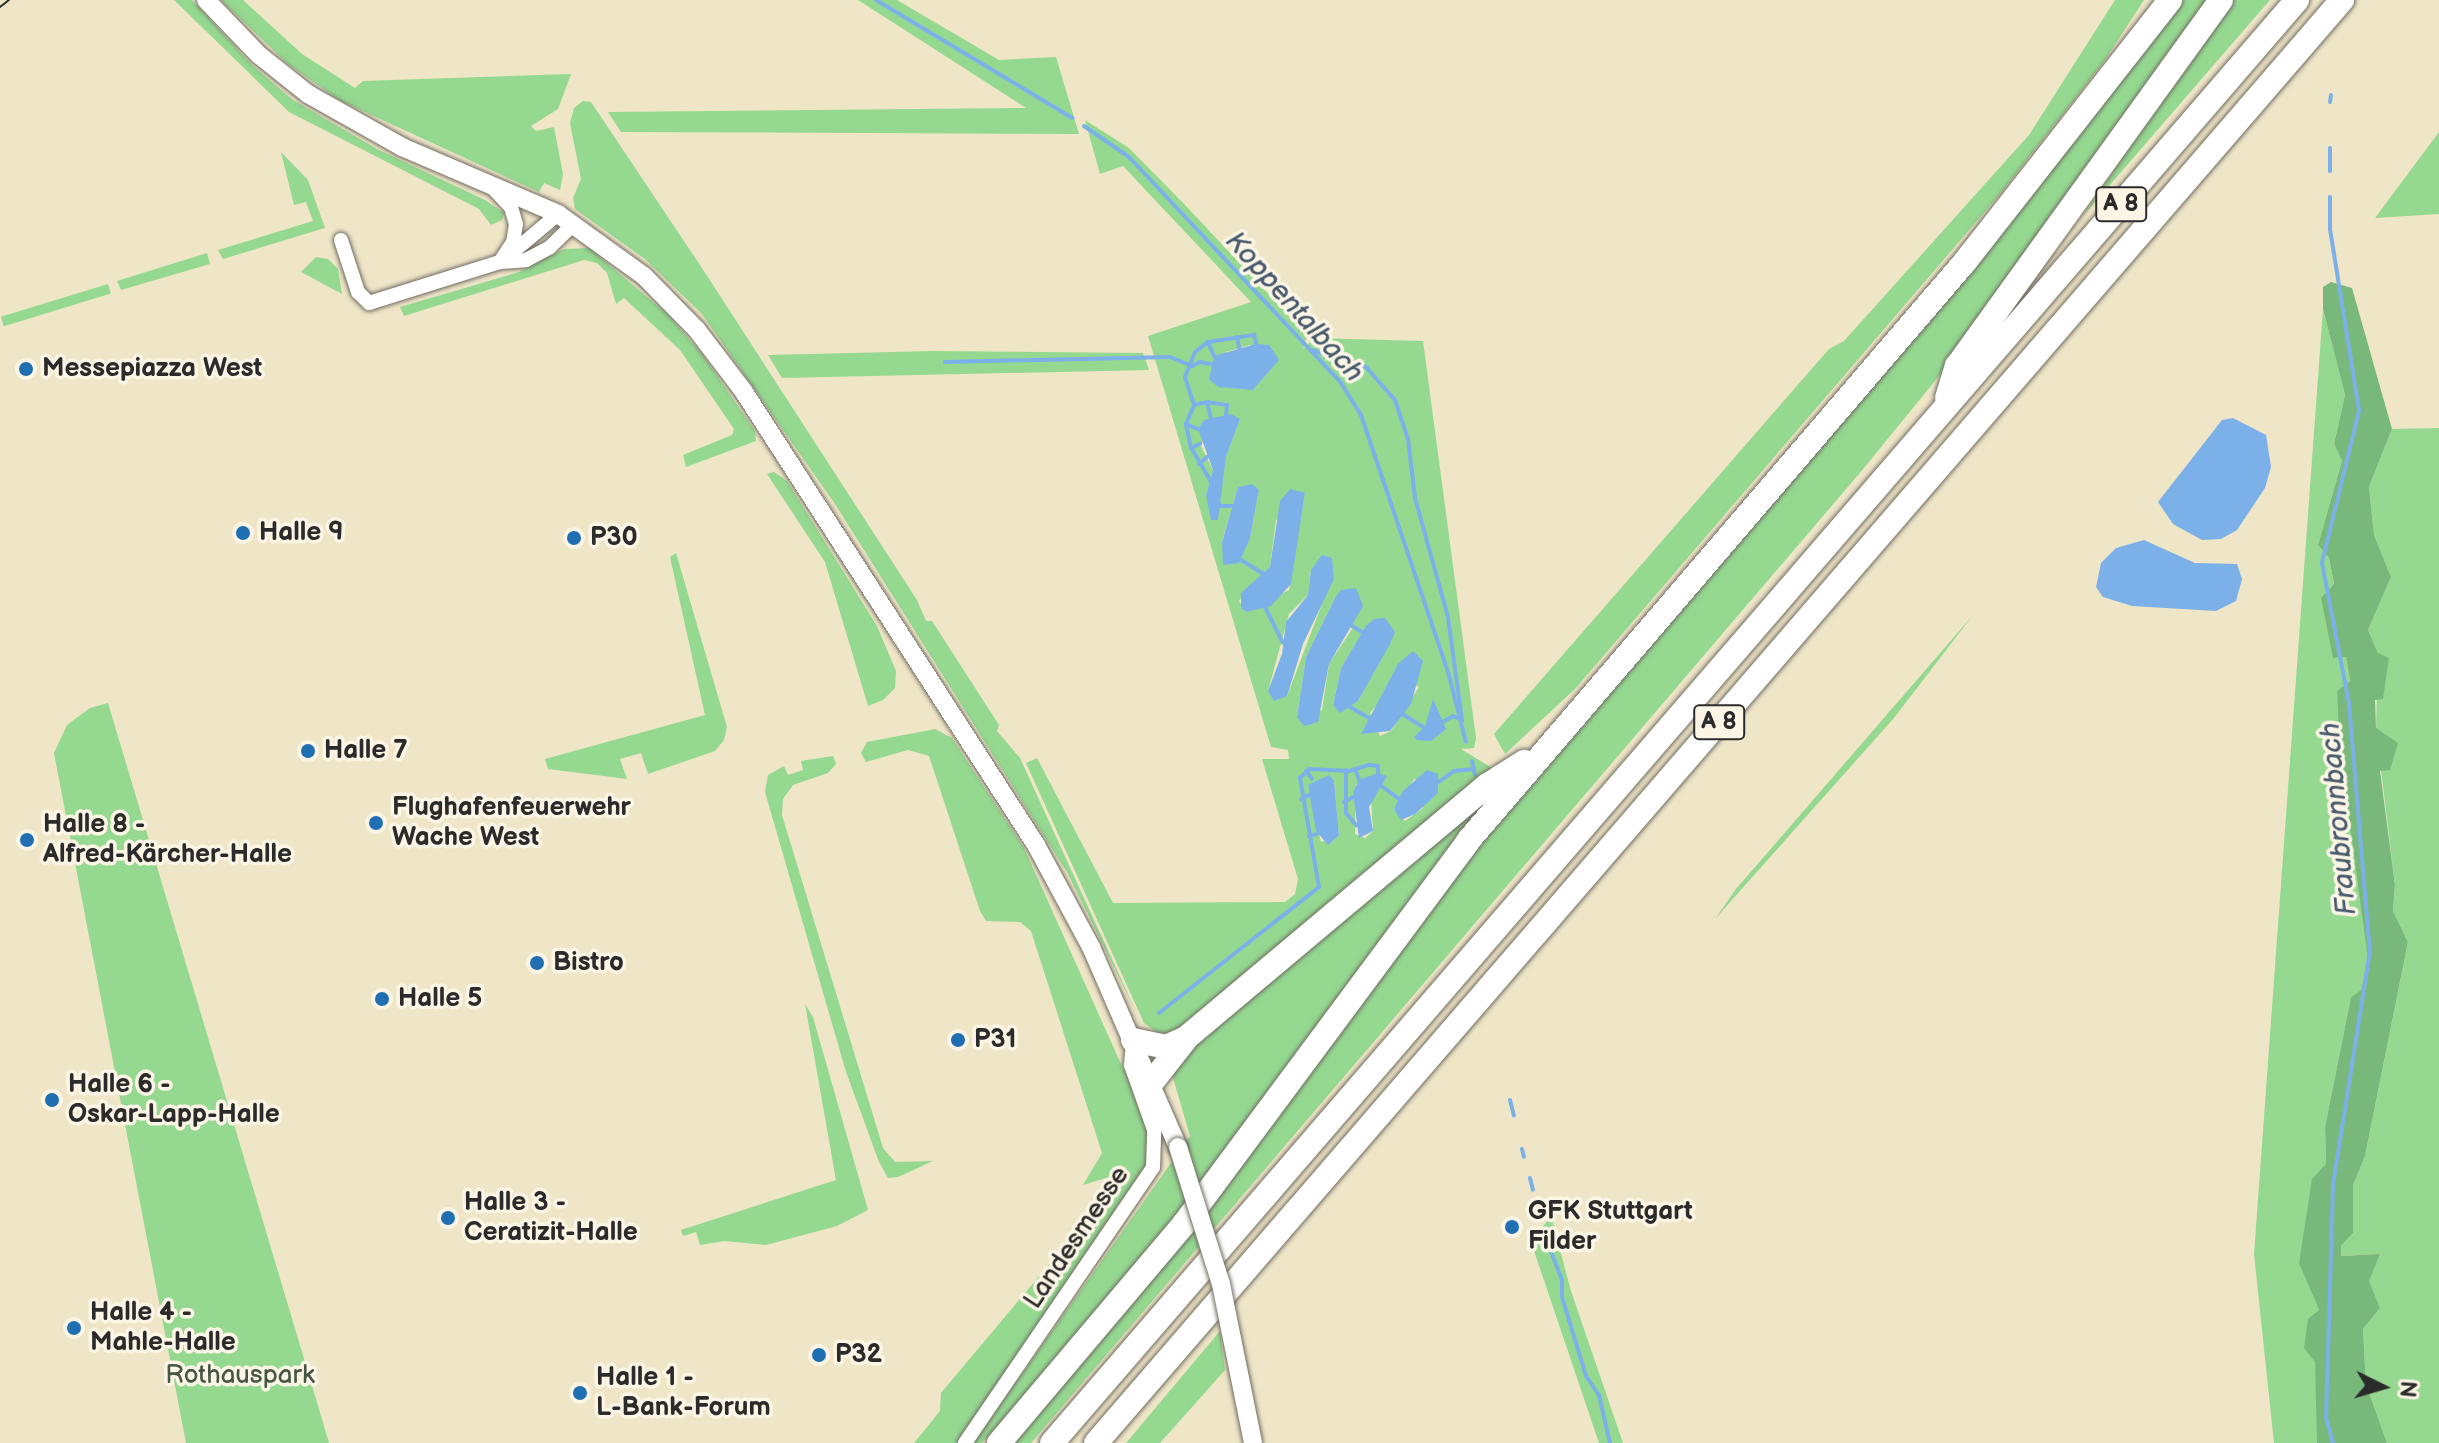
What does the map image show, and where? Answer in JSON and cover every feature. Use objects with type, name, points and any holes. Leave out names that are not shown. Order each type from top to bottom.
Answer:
[{"type":"highway","points":[[2109,82],[2127,36],[2149,0]]},
{"type":"highway","points":[[999,1443],[1184,1224],[1405,920],[1549,745],[1944,287],[2109,82],[2170,0]]},
{"type":"highway","name":"A 8","points":[[1944,408],[1957,366],[2221,0]]},
{"type":"highway","name":"A 8","points":[[1052,1443],[2297,0]]},
{"type":"highway","name":"A 8","points":[[1096,1443],[2342,0]]},
{"type":"highway","points":[[1152,1082],[1186,1038],[1488,785],[1549,745]]},
{"type":"highway","points":[[1133,1040],[1166,1047],[1186,1038]]},
{"type":"main road","points":[[206,0],[259,55],[308,94],[402,147],[558,214],[574,224],[644,276],[738,382],[1036,845],[1133,1040],[1178,1147],[1221,1284],[1253,1443]]},
{"type":"street","points":[[490,184],[511,207],[516,224],[513,242],[500,262]]},
{"type":"street","points":[[500,262],[558,214]]},
{"type":"street","points":[[341,240],[358,292],[369,303],[500,262],[526,260],[550,247],[574,224]]},
{"type":"street","name":"Landesmesse","points":[[965,1443],[1153,1167],[1154,1130],[1131,1065],[1133,1040]]},
{"type":"green space","points":[[174,0],[192,0],[252,65],[293,100],[377,149],[485,200],[504,213],[502,220],[491,225],[479,209],[289,112]]},
{"type":"green space","points":[[221,0],[243,0],[302,54],[355,88],[363,81],[571,74],[558,109],[531,126],[536,131],[554,127],[563,174],[560,190],[544,183],[539,192],[339,100],[288,64]]},
{"type":"green space","points":[[858,0],[897,0],[999,60],[1056,57],[1079,134],[621,132],[608,112],[1026,108]]},
{"type":"green space","points":[[2115,0],[2144,0],[2105,60],[2000,194],[1575,689],[1505,754],[1494,734],[1829,349],[1844,341],[2029,135]]},
{"type":"green space","points":[[2184,0],[2211,0],[1992,311],[1864,468],[1031,1443],[1011,1443],[1483,836],[1970,272]]},
{"type":"green space","points":[[2233,0],[2270,0],[2083,216],[2172,86]]},
{"type":"green space","points":[[583,101],[591,102],[700,265],[917,600],[926,621],[932,621],[999,725],[997,731],[1020,758],[1137,1014],[1068,874],[835,504],[702,314],[645,259],[575,209],[573,198],[581,179],[570,123],[574,108]]},
{"type":"green space","points":[[1085,120],[1129,148],[1185,205],[1307,335],[1303,349],[1314,338],[1423,341],[1476,738],[1474,748],[1461,749],[1492,768],[1173,1033],[1158,1033],[1144,1023],[1026,763],[1037,758],[1113,903],[1285,902],[1295,894],[1298,879],[1262,759],[1289,759],[1288,750],[1271,747],[1148,336],[1251,302],[1123,166],[1100,174]],"holes":[[[1250,345],[1272,368],[1253,390],[1215,365],[1226,352]],[[1240,419],[1226,457],[1217,520],[1206,495],[1213,470],[1200,444]],[[1238,487],[1259,490],[1250,538],[1222,541]],[[1305,493],[1289,590],[1246,612],[1239,601],[1270,567],[1276,520]],[[1311,570],[1327,591],[1287,696],[1268,691],[1289,614],[1308,595]],[[1335,598],[1354,626],[1329,664],[1322,710],[1297,717],[1306,657]],[[1356,643],[1388,646],[1358,701],[1333,705],[1341,668]],[[1392,675],[1419,687],[1391,731],[1380,736],[1370,713],[1385,696]],[[1415,778],[1423,808],[1405,821],[1394,809]],[[1334,781],[1339,835],[1321,842],[1308,785]],[[1356,784],[1382,786],[1371,798],[1373,831],[1365,838],[1355,834]]]},
{"type":"green space","points":[[2439,132],[2439,214],[2375,218]]},
{"type":"green space","points":[[281,152],[308,180],[325,228],[223,259],[218,250],[313,221],[306,202],[294,205]]},
{"type":"green space","points":[[589,248],[667,314],[702,354],[755,431],[756,441],[686,467],[683,455],[732,435],[734,429],[680,350],[624,298],[616,304],[607,273],[597,263],[584,260],[404,316],[400,307],[519,272],[564,249]]},
{"type":"green space","points":[[207,253],[210,264],[121,290],[117,281]]},
{"type":"green space","points":[[316,257],[328,259],[338,269],[342,294],[301,272]]},
{"type":"green space","points":[[2331,282],[2352,288],[2392,429],[2369,487],[2374,535],[2391,577],[2368,630],[2378,653],[2389,658],[2383,699],[2375,700],[2376,728],[2398,743],[2390,770],[2380,771],[2395,885],[2393,911],[2408,942],[2365,1156],[2353,1185],[2353,1233],[2341,1246],[2341,1256],[2380,1254],[2369,1281],[2380,1308],[2363,1329],[2366,1384],[2387,1443],[2317,1443],[2315,1362],[2304,1348],[2308,1319],[2319,1310],[2299,1263],[2312,1179],[2326,1164],[2325,1127],[2351,997],[2361,990],[2368,959],[2340,752],[2337,691],[2350,681],[2346,657],[2333,658],[2321,598],[2334,584],[2329,558],[2318,545],[2342,461],[2334,444],[2345,395],[2323,309],[2323,287]]},
{"type":"green space","points":[[108,284],[111,294],[4,326],[1,317]]},
{"type":"green space","points":[[2323,309],[2345,395],[2334,444],[2342,461],[2318,545],[2329,558],[2334,584],[2334,658],[2346,657],[2350,681],[2337,692],[2368,959],[2361,990],[2351,997],[2325,1127],[2326,1164],[2299,1262],[2319,1310],[2317,1443],[2274,1443],[2254,1254]]},
{"type":"green space","points":[[933,351],[1143,353],[1149,370],[782,378],[768,355]]},
{"type":"green space","points":[[2439,428],[2439,1443],[2387,1443],[2366,1384],[2363,1329],[2380,1308],[2368,1281],[2380,1254],[2341,1256],[2341,1246],[2353,1233],[2353,1185],[2365,1156],[2408,942],[2393,911],[2395,885],[2376,729],[2378,653],[2368,630],[2391,577],[2374,535],[2369,487],[2392,429]]},
{"type":"green space","points":[[774,472],[787,481],[877,626],[896,671],[895,688],[883,700],[868,706],[825,562],[767,474]]},
{"type":"green space","points":[[676,553],[727,727],[724,740],[715,751],[648,774],[641,753],[620,759],[627,779],[548,769],[545,759],[705,715],[670,557]]},
{"type":"green space","points":[[1973,615],[1894,718],[1715,919],[1736,889]]},
{"type":"green space","name":"Rothauspark","points":[[108,703],[329,1443],[186,1443],[54,753],[67,725],[90,708]]},
{"type":"green space","points":[[935,729],[952,738],[1024,848],[1148,1124],[1147,1170],[957,1443],[914,1443],[940,1411],[941,1393],[1103,1200],[1114,1196],[1109,1177],[1083,1185],[1102,1153],[1031,931],[1020,922],[986,921],[980,911],[929,756],[908,750],[866,762],[861,753],[867,742]]},
{"type":"green space","points":[[833,756],[836,764],[828,773],[793,785],[783,799],[782,815],[883,1148],[895,1162],[933,1161],[898,1177],[888,1178],[879,1162],[846,1072],[765,792],[768,775],[784,766],[788,775],[803,770],[801,761]]},
{"type":"green space","points":[[1484,800],[1225,1158],[1033,1389],[982,1443],[973,1443],[1190,1136],[1171,1071],[1204,1036]]},
{"type":"green space","points":[[805,1004],[813,1017],[868,1210],[837,1226],[766,1245],[724,1241],[700,1245],[696,1232],[683,1236],[681,1230],[836,1180]]},
{"type":"green space","points":[[1551,1216],[1571,1291],[1623,1443],[1599,1443],[1531,1242]]},
{"type":"green space","points":[[1220,1331],[1225,1370],[1160,1443],[1126,1443]]},
{"type":"water","points":[[1256,344],[1269,345],[1279,360],[1253,390],[1218,387],[1209,379],[1214,356]]},
{"type":"water","points":[[1231,414],[1240,419],[1226,457],[1218,520],[1211,520],[1206,495],[1213,470],[1198,429],[1204,420]]},
{"type":"water","points":[[2233,418],[2266,435],[2271,467],[2265,488],[2237,530],[2221,539],[2202,540],[2173,524],[2158,502],[2222,420]]},
{"type":"water","points":[[1252,484],[1259,490],[1250,538],[1239,563],[1223,565],[1222,542],[1238,487]]},
{"type":"water","points":[[1290,489],[1305,493],[1291,584],[1271,606],[1246,612],[1241,608],[1241,593],[1270,567],[1280,501]]},
{"type":"water","points":[[2144,540],[2195,563],[2237,564],[2242,579],[2236,601],[2216,611],[2132,606],[2103,597],[2096,587],[2101,563],[2116,548]]},
{"type":"water","points":[[1322,555],[1332,558],[1334,579],[1303,644],[1287,696],[1274,701],[1268,691],[1282,654],[1286,622],[1308,595],[1311,570]]},
{"type":"water","points":[[1356,588],[1363,606],[1329,664],[1318,722],[1304,726],[1297,717],[1306,657],[1335,598],[1341,590]]},
{"type":"water","points":[[1385,618],[1395,632],[1390,644],[1358,701],[1340,713],[1333,705],[1341,668],[1366,626],[1374,619]]},
{"type":"water","points":[[1413,651],[1423,661],[1411,704],[1390,731],[1361,734],[1398,664]]},
{"type":"water","points":[[1433,699],[1446,729],[1431,741],[1417,740],[1414,737],[1425,726]]},
{"type":"water","points":[[1427,770],[1438,774],[1438,793],[1415,814],[1401,820],[1394,809],[1403,791]]},
{"type":"water","points":[[1378,773],[1387,776],[1369,807],[1373,831],[1359,838],[1353,792],[1359,780]]},
{"type":"water","points":[[1329,775],[1334,781],[1339,835],[1328,845],[1316,831],[1308,785]]},
{"type":"waterway","name":"Koppentalbach","points":[[876,0],[1072,118]]},
{"type":"waterway","name":"Fraubronnbach","points":[[2330,102],[2331,95]]},
{"type":"waterway","name":"Koppentalbach","points":[[1084,126],[1129,157],[1341,383],[1361,415],[1448,672],[1466,742]]},
{"type":"waterway","name":"Fraubronnbach","points":[[2330,148],[2330,171]]},
{"type":"waterway","name":"Fraubronnbach","points":[[2330,197],[2330,229],[2359,411],[2322,563],[2349,703],[2370,951],[2333,1185],[2326,1417],[2333,1443]]},
{"type":"waterway","points":[[1211,482],[1191,448],[1186,424],[1194,405],[1185,377],[1195,352],[1208,342],[1254,335],[1256,344]]},
{"type":"waterway","points":[[1237,337],[1240,351]]},
{"type":"waterway","points":[[1208,342],[1214,356]]},
{"type":"waterway","points":[[1312,350],[1366,367],[1395,400],[1408,439],[1415,498],[1448,617],[1462,721]]},
{"type":"waterway","points":[[945,362],[1170,357],[1192,366],[1200,362],[1215,365]]},
{"type":"waterway","points":[[1207,402],[1227,405],[1226,415]]},
{"type":"waterway","points":[[1194,405],[1207,402],[1211,418]]},
{"type":"waterway","points":[[1186,424],[1198,429]]},
{"type":"waterway","points":[[1191,448],[1200,444]]},
{"type":"waterway","points":[[1199,464],[1207,457]]},
{"type":"waterway","points":[[1218,502],[1220,506],[1239,506]]},
{"type":"waterway","points":[[1238,558],[1265,575],[1265,580]]},
{"type":"waterway","points":[[1264,605],[1283,643]]},
{"type":"waterway","points":[[1349,624],[1365,634]]},
{"type":"waterway","points":[[1350,707],[1369,718]]},
{"type":"waterway","points":[[1399,712],[1425,728]]},
{"type":"waterway","points":[[1441,723],[1453,716],[1460,719]]},
{"type":"waterway","name":"Koppentalbach","points":[[1472,761],[1475,775]]},
{"type":"waterway","points":[[1159,1013],[1319,887],[1300,778],[1309,769],[1349,771],[1369,765],[1378,766],[1378,777]]},
{"type":"waterway","points":[[1355,769],[1359,780]]},
{"type":"waterway","points":[[1436,784],[1454,771],[1474,769]]},
{"type":"waterway","points":[[1346,770],[1346,813],[1356,825]]},
{"type":"waterway","points":[[1306,771],[1312,779]]},
{"type":"waterway","points":[[1380,785],[1402,801]]},
{"type":"waterway","points":[[1301,799],[1309,795]]},
{"type":"waterway","points":[[1344,802],[1353,797]]},
{"type":"waterway","points":[[1309,836],[1317,834]]},
{"type":"waterway","name":"Koppentalbach","points":[[1510,1100],[1514,1116]]},
{"type":"waterway","name":"Koppentalbach","points":[[1522,1149],[1524,1157]]},
{"type":"waterway","name":"Koppentalbach","points":[[1530,1178],[1533,1190]]},
{"type":"waterway","name":"Koppentalbach","points":[[1543,1231],[1562,1280],[1562,1297],[1586,1376],[1599,1395],[1610,1443]]},
{"type":"tram line","points":[[0,7],[9,0]]},
{"type":"place","name":"Messepiazza West","points":[[26,369]]},
{"type":"place","name":"Halle 9","points":[[243,533]]},
{"type":"place","name":"P30","points":[[574,538]]},
{"type":"place","name":"Halle 7","points":[[308,751]]},
{"type":"place","name":"Flughafenfeuerwehr Wache West","points":[[376,823]]},
{"type":"place","name":"Halle 8 - Alfred-Kärcher-Halle","points":[[27,840]]},
{"type":"place","name":"Bistro","points":[[537,963]]},
{"type":"place","name":"Halle 5","points":[[382,999]]},
{"type":"place","name":"P31","points":[[958,1040]]},
{"type":"place","name":"Halle 6 - Oskar-Lapp-Halle","points":[[52,1100]]},
{"type":"place","name":"Halle 3 - Ceratizit-Halle","points":[[448,1218]]},
{"type":"place","name":"GFK Stuttgart Filder","points":[[1512,1227]]},
{"type":"place","name":"Halle 4 - Mahle-Halle","points":[[74,1328]]},
{"type":"place","name":"P32","points":[[819,1355]]},
{"type":"place","name":"Halle 1 - L-Bank-Forum","points":[[580,1393]]}]
